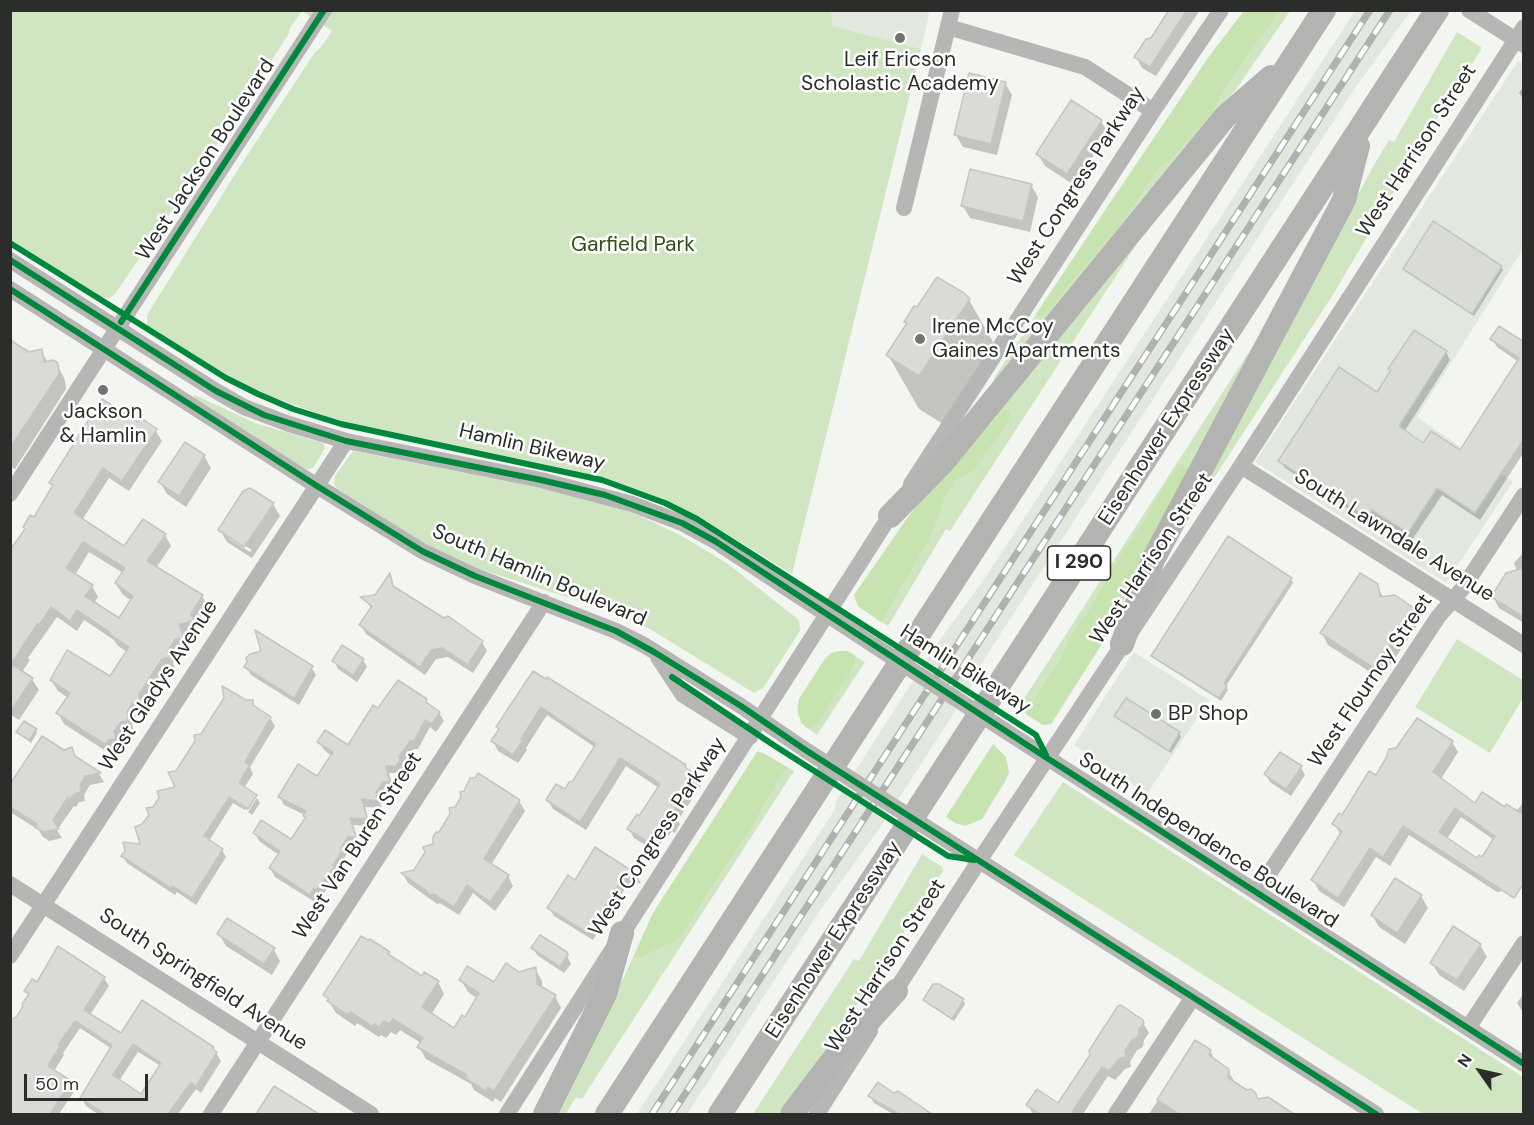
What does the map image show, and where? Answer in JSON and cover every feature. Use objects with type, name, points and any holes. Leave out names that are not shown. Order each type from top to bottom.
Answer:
[{"type":"highway","points":[[607,1114],[1324,10]]},
{"type":"highway","name":"Eisenhower Expressway","points":[[720,1114],[1437,10]]},
{"type":"highway","points":[[890,516],[943,462],[1225,117],[1293,58]]},
{"type":"highway","points":[[1122,644],[1153,560],[1344,200],[1363,124]]},
{"type":"highway","points":[[545,1114],[605,993],[622,933]]},
{"type":"highway","points":[[792,1114],[833,1060],[896,991]]},
{"type":"street","name":"West Congress Parkway","points":[[507,1114],[890,516],[1221,10]]},
{"type":"street","points":[[1470,11],[1521,37]]},
{"type":"street","name":"West Jackson Boulevard","points":[[10,494],[320,15]]},
{"type":"street","points":[[904,208],[950,19],[1085,67],[1153,111]]},
{"type":"street","name":"West Harrison Street","points":[[817,1114],[1047,758],[1521,37]]},
{"type":"street","points":[[10,260],[116,329],[244,406],[289,424],[346,441],[541,480],[632,504],[682,524],[715,541],[828,615]]},
{"type":"street","name":"South Hamlin Boulevard","points":[[10,289],[316,486],[422,551],[475,576],[616,631],[654,651],[980,861]]},
{"type":"street","name":"West Gladys Avenue","points":[[10,956],[346,441]]},
{"type":"street","name":"South Lawndale Avenue","points":[[1241,466],[1524,645]]},
{"type":"street","name":"West Flournoy Street","points":[[1257,892],[1438,617],[1465,585],[1524,495]]},
{"type":"street","name":"West Van Buren Street","points":[[211,1114],[544,602]]},
{"type":"street","name":"South Independence Boulevard","points":[[828,615],[1524,1064]]},
{"type":"street","points":[[654,651],[683,695],[750,736]]},
{"type":"street","points":[[980,861],[1376,1114]]},
{"type":"street","name":"South Springfield Avenue","points":[[10,884],[371,1114]]},
{"type":"street","points":[[1468,1028],[1524,943]]},
{"type":"street","points":[[1116,1114],[1192,997]]},
{"type":"shaded area","name":"Leif Ericson Scholastic Academy","points":[[831,11],[930,11],[921,49],[833,26]]},
{"type":"shaded area","points":[[1355,11],[1411,11],[1357,85],[977,670],[976,679],[879,829],[821,909],[687,1114],[637,1114],[835,809],[836,801],[932,651],[989,572]]},
{"type":"shaded area","points":[[1518,61],[1523,64],[1523,249],[1417,417],[1513,482],[1446,583],[1255,462]]},
{"type":"shaded area","points":[[1134,652],[1209,700],[1147,794],[1074,745]]},
{"type":"green space","name":"Garfield Park","points":[[831,10],[833,26],[921,49],[792,574],[701,518],[643,492],[605,478],[563,468],[333,419],[241,383],[149,329],[147,315],[244,160],[315,52],[332,31],[302,11],[214,149],[115,294],[110,298],[100,297],[11,240],[10,11]]},
{"type":"green space","points":[[1244,11],[1290,11],[1237,88],[992,392],[994,378],[1113,198],[1208,58]]},
{"type":"green space","points":[[1244,11],[1279,11],[1226,86],[1211,114],[1173,157],[1154,173],[1116,230],[1047,314],[1039,316],[1036,314],[1208,58]]},
{"type":"green space","points":[[1457,32],[1481,47],[1481,50],[1435,122],[1334,293],[1181,529],[1375,163],[1389,140],[1394,142]]},
{"type":"green space","points":[[1142,236],[950,531],[946,529],[888,626],[858,606],[854,595],[907,518]]},
{"type":"green space","points":[[1256,341],[1150,540],[1103,642],[1051,724],[1043,725],[1018,708]]},
{"type":"green space","points":[[195,395],[255,423],[323,443],[325,448],[313,468],[305,470],[193,397]]},
{"type":"green space","points":[[1005,409],[1011,414],[1007,423],[974,470],[955,480],[944,497],[928,541],[881,622],[858,606],[854,595],[920,501]]},
{"type":"green space","points":[[353,451],[556,491],[613,506],[640,516],[682,536],[728,564],[794,616],[799,621],[800,631],[763,688],[754,693],[650,629],[611,611],[479,569],[417,540],[336,488],[335,476]]},
{"type":"green space","points":[[1182,464],[1189,469],[1150,540],[1103,642],[1051,724],[1043,725],[1026,714],[1027,711],[1165,484],[1174,470]]},
{"type":"green space","points":[[1457,639],[1523,680],[1523,698],[1490,753],[1415,707]]},
{"type":"green space","points":[[847,651],[865,662],[817,735],[801,723],[797,707],[799,699],[825,659],[831,653]]},
{"type":"green space","points":[[847,651],[855,655],[850,673],[817,723],[809,728],[805,727],[798,715],[799,699],[825,659],[831,653]]},
{"type":"green space","points":[[993,744],[1006,757],[1009,772],[1006,780],[982,819],[965,826],[955,823],[946,817]]},
{"type":"green space","points":[[757,752],[763,753],[794,771],[582,1099],[576,1097],[566,1114],[552,1114],[614,991],[624,977],[653,913]]},
{"type":"green space","points":[[757,752],[787,767],[755,822],[683,933],[673,942],[652,951],[641,959],[634,956],[653,913]]},
{"type":"green space","points":[[1063,782],[1523,1077],[1523,1114],[1423,1114],[1014,855]]},
{"type":"green space","points":[[922,854],[942,867],[943,871],[841,1030],[778,1114],[753,1114],[854,959],[859,961]]},
{"type":"building","points":[[1169,10],[1187,10],[1150,67],[1134,57],[1146,39],[1151,38]]},
{"type":"building","points":[[969,73],[1006,82],[991,144],[954,135]]},
{"type":"building","points":[[1071,100],[1102,120],[1067,174],[1036,154]]},
{"type":"building","points":[[970,169],[1032,184],[1023,221],[961,206]]},
{"type":"building","points":[[1433,221],[1502,266],[1472,314],[1403,269]]},
{"type":"building","name":"Irene McCoy Gaines Apartments","points":[[937,277],[970,299],[919,376],[886,355],[907,323],[904,322],[914,306],[917,307]]},
{"type":"building","points":[[1499,326],[1524,342],[1524,439],[1475,513],[1437,488],[1408,533],[1372,510],[1367,517],[1278,461],[1339,367],[1377,392],[1391,370],[1388,369],[1414,330],[1447,351],[1399,426],[1423,443],[1431,431],[1460,450],[1519,358],[1490,339]]},
{"type":"building","points":[[10,340],[29,352],[42,349],[44,362],[53,360],[58,363],[59,374],[10,448]]},
{"type":"building","points":[[102,399],[138,422],[141,418],[157,429],[122,481],[103,468],[74,513],[124,546],[143,519],[166,534],[147,561],[203,595],[191,614],[194,621],[179,624],[184,638],[175,639],[168,651],[170,657],[162,659],[139,694],[141,702],[133,703],[127,712],[128,721],[121,722],[114,731],[116,739],[108,740],[106,745],[56,713],[70,693],[50,680],[67,650],[110,676],[129,647],[77,610],[70,621],[51,607],[11,664],[33,678],[10,712],[10,550],[25,529],[23,527],[30,515],[34,517],[53,485],[49,483]],"holes":[[[83,542],[125,568],[115,583],[133,596],[119,618],[85,596],[93,585],[66,568]]]},
{"type":"building","points":[[185,442],[205,455],[179,496],[158,482]]},
{"type":"building","points":[[250,488],[274,503],[244,547],[218,530],[243,491]]},
{"type":"building","points":[[1228,536],[1292,578],[1224,683],[1227,686],[1219,698],[1151,656]]},
{"type":"building","points":[[1524,568],[1524,617],[1491,597],[1506,573]]},
{"type":"building","points":[[390,573],[393,586],[444,618],[448,616],[483,641],[468,665],[442,648],[431,650],[420,667],[359,625],[372,606],[360,597],[375,595]]},
{"type":"building","points":[[1360,573],[1378,584],[1380,597],[1395,595],[1414,608],[1374,668],[1320,633]]},
{"type":"building","points":[[255,630],[313,666],[294,698],[244,667],[247,662],[246,658],[250,654],[261,651]]},
{"type":"building","points":[[342,645],[364,659],[353,675],[332,661]]},
{"type":"building","points":[[533,671],[546,679],[547,677],[630,729],[686,765],[685,767],[697,775],[673,812],[676,814],[669,825],[666,823],[650,843],[627,829],[637,814],[639,816],[660,784],[643,772],[620,758],[580,822],[546,800],[556,784],[565,789],[569,782],[572,782],[596,744],[541,707],[513,755],[491,741],[499,729],[496,727]]},
{"type":"building","points":[[398,680],[427,699],[426,702],[440,712],[432,724],[425,720],[414,741],[410,741],[399,757],[400,760],[396,766],[386,766],[390,782],[383,782],[376,793],[379,801],[362,799],[367,819],[350,818],[356,837],[348,837],[333,865],[335,866],[310,895],[269,868],[280,851],[253,833],[261,820],[291,839],[306,817],[303,816],[306,811],[278,797],[298,764],[317,776],[333,752],[317,742],[325,730],[348,745],[373,705],[378,708]]},
{"type":"building","points":[[222,686],[246,700],[253,700],[253,705],[271,717],[245,762],[250,765],[239,783],[257,795],[248,809],[229,797],[204,836],[223,849],[192,898],[172,886],[171,888],[121,856],[125,851],[123,842],[140,844],[135,827],[142,824],[149,815],[146,808],[153,807],[159,798],[157,791],[175,787],[168,772],[176,771],[195,741],[194,735],[201,734],[224,698]]},
{"type":"building","points":[[1126,698],[1180,732],[1169,751],[1114,716]]},
{"type":"building","points":[[1417,718],[1453,741],[1433,772],[1475,803],[1482,792],[1505,807],[1506,804],[1524,815],[1524,883],[1514,898],[1403,826],[1383,857],[1370,848],[1338,898],[1311,880],[1342,831],[1332,824],[1339,813],[1342,815],[1369,771],[1376,775],[1389,749],[1396,748]],"holes":[[[1455,808],[1495,836],[1482,857],[1479,855],[1477,858],[1439,832]]]},
{"type":"building","points":[[24,721],[37,729],[29,740],[16,732]]},
{"type":"building","points":[[42,736],[64,750],[72,747],[75,756],[101,773],[85,776],[80,785],[81,792],[74,794],[70,799],[68,797],[53,820],[59,829],[43,832],[35,827],[37,824],[10,807],[10,784]]},
{"type":"building","points":[[1280,752],[1302,766],[1286,789],[1264,774]]},
{"type":"building","points":[[478,773],[520,800],[484,859],[509,875],[490,902],[467,885],[454,907],[434,894],[430,895],[401,873],[414,870],[425,852],[423,847],[433,844],[433,837],[436,832],[439,832],[450,814],[449,808],[455,807],[461,797],[460,792],[464,791],[470,778],[475,778]]},
{"type":"building","points":[[595,847],[638,875],[623,878],[588,933],[547,908],[568,875],[575,880]]},
{"type":"building","points":[[1395,878],[1422,895],[1397,933],[1371,915]]},
{"type":"building","points":[[227,918],[275,948],[264,964],[217,934]]},
{"type":"building","points":[[1453,926],[1481,944],[1457,980],[1430,963]]},
{"type":"building","points":[[540,935],[567,952],[568,955],[561,965],[559,966],[531,948]]},
{"type":"building","points":[[361,936],[390,952],[388,954],[422,976],[424,972],[439,981],[422,1007],[454,1028],[462,1015],[465,1017],[479,993],[459,980],[467,966],[494,982],[506,963],[519,972],[536,967],[537,984],[556,995],[494,1091],[488,1087],[486,1091],[465,1078],[467,1075],[417,1047],[423,1038],[393,1019],[389,1024],[384,1021],[379,1027],[374,1024],[372,1026],[350,1012],[348,1015],[327,1001],[329,999],[323,995]]},
{"type":"building","points":[[58,946],[105,977],[84,1010],[121,1033],[142,1000],[214,1047],[213,1049],[217,1052],[196,1086],[191,1082],[168,1114],[105,1114],[80,1098],[112,1045],[75,1021],[58,1045],[60,1046],[48,1066],[71,1081],[50,1114],[10,1114],[10,1021],[17,1016],[23,1006],[29,994],[24,991],[32,979],[37,982]],"holes":[[[133,1044],[161,1063],[141,1094],[113,1075]]]},
{"type":"building","points":[[933,984],[939,984],[964,999],[952,1019],[923,1000]]},
{"type":"building","points":[[1121,1005],[1144,1023],[1139,1029],[1138,1037],[1132,1040],[1125,1051],[1126,1057],[1119,1059],[1109,1071],[1102,1067],[1072,1112],[1075,1114],[1040,1114],[1026,1105],[1037,1089],[1058,1103],[1090,1055],[1089,1051],[1099,1035],[1118,1006]]},
{"type":"building","points":[[1195,1040],[1211,1050],[1209,1055],[1229,1069],[1227,1077],[1247,1090],[1251,1089],[1258,1099],[1268,1097],[1294,1114],[1179,1114],[1157,1100]]},
{"type":"building","points":[[878,1082],[894,1093],[898,1091],[932,1114],[899,1114],[883,1105],[868,1096]]},
{"type":"building","points":[[274,1086],[319,1114],[256,1114]]},
{"type":"railway","points":[[652,1114],[1370,10]]},
{"type":"railway","points":[[672,1114],[1390,10]]},
{"type":"cycle path","points":[[121,322],[324,10]]},
{"type":"cycle path","name":"Hamlin Bikeway","points":[[10,243],[226,378],[293,409],[341,424],[602,480],[665,503],[697,519],[1036,735],[1046,755]]},
{"type":"cycle path","points":[[10,260],[216,391],[264,415],[346,441],[605,495],[682,523],[715,541],[1047,758],[1524,1064]]},
{"type":"cycle path","points":[[10,289],[422,551],[475,576],[616,631],[654,652],[1376,1114]]},
{"type":"cycle path","points":[[672,677],[775,746],[948,856],[974,860]]},
{"type":"place","name":"Leif Ericson Scholastic Academy","points":[[900,38]]},
{"type":"place","name":"Irene McCoy Gaines Apartments","points":[[920,339]]},
{"type":"place","name":"Jackson & Hamlin","points":[[103,390]]},
{"type":"place","name":"BP Shop","points":[[1156,714]]}]
